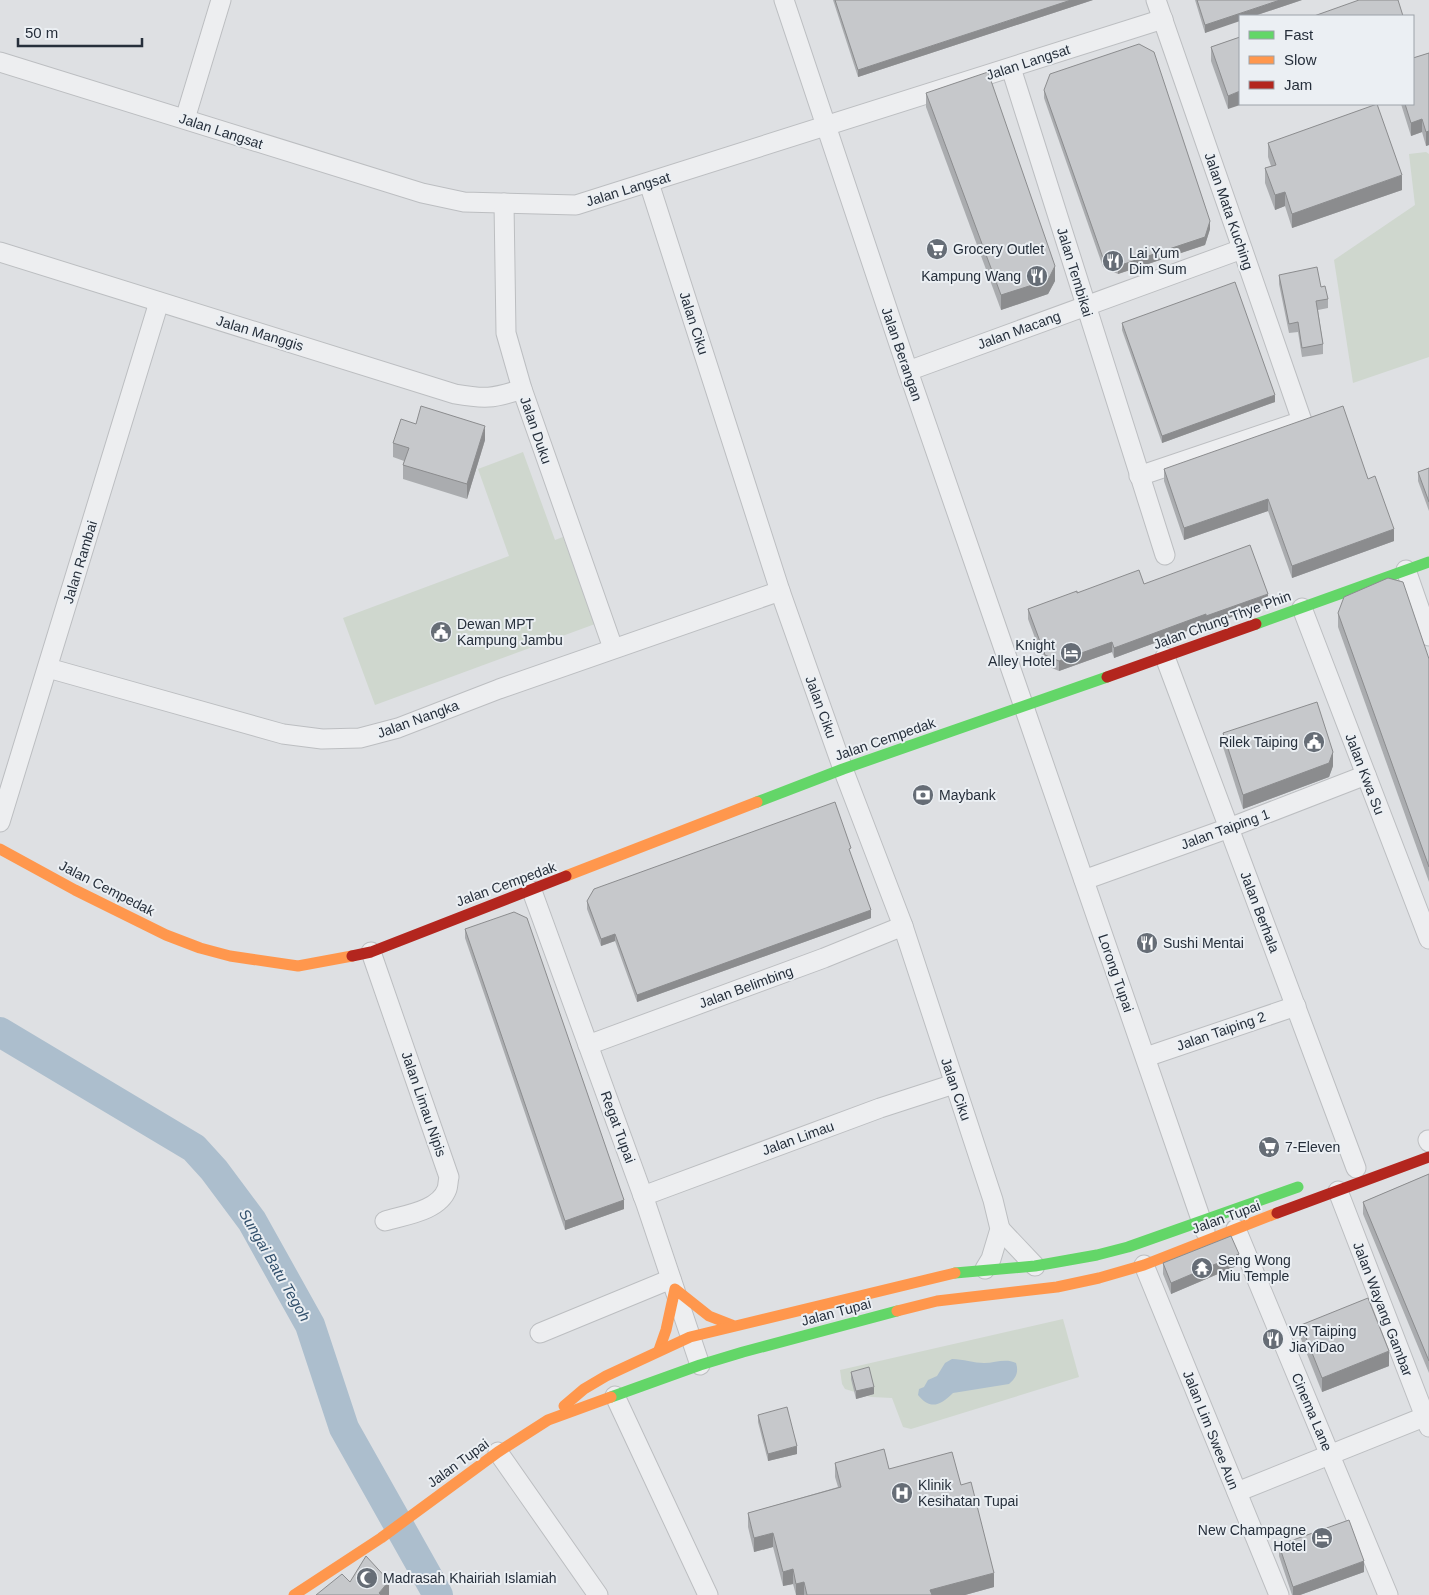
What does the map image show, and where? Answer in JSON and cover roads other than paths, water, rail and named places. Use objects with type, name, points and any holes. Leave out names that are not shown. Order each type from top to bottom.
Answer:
[{"type":"main road","name":"Jalan Chung Thye Phin","points":[[1024,707],[1429,562]]},
{"type":"main road","name":"Jalan Cempedak","points":[[0,849],[158,931],[208,950],[260,962],[298,966],[371,952],[439,924],[532,891],[843,769],[1024,707]]},
{"type":"main road","name":"Jalan Tupai","points":[[548,1420],[700,1365],[775,1343],[937,1301],[1057,1287],[1144,1265],[1338,1191],[1427,1144]]},
{"type":"main road","name":"Jalan Tupai","points":[[294,1595],[371,1545],[498,1452],[548,1420],[584,1389],[606,1376],[690,1336],[913,1281],[984,1269],[1035,1266],[1096,1255],[1128,1247],[1306,1185]]},
{"type":"main road","points":[[673,1284],[709,1316],[732,1326]]},
{"type":"main road","points":[[659,1350],[666,1330],[673,1284]]},
{"type":"street","points":[[185,120],[221,0]]},
{"type":"street","name":"Jalan Berangan","points":[[784,0],[908,371],[1024,707]]},
{"type":"street","name":"Jalan Mata Kuching","points":[[1139,476],[1302,421],[1156,0]]},
{"type":"street","name":"Jalan Langsat","points":[[0,62],[422,193],[464,202],[576,205],[1163,19]]},
{"type":"street","name":"Jalan Tembikai","points":[[1011,68],[1165,555]]},
{"type":"street","name":"Jalan Ciku","points":[[649,183],[780,591],[843,769],[903,926],[993,1200],[1000,1229]]},
{"type":"street","name":"Jalan Duku","points":[[504,203],[506,333],[522,389],[613,648]]},
{"type":"street","name":"Jalan Macang","points":[[908,371],[1242,249]]},
{"type":"street","name":"Jalan Manggis","points":[[0,252],[455,394],[484,399],[522,389]]},
{"type":"street","name":"Jalan Rambai","points":[[0,822],[159,302]]},
{"type":"street","points":[[1406,570],[1429,636]]},
{"type":"street","name":"Jalan Nangka","points":[[48,668],[283,734],[322,739],[360,738],[398,728],[613,648],[780,591]]},
{"type":"street","name":"Jalan Kwa Su","points":[[1302,608],[1429,939]]},
{"type":"street","name":"Jalan Berhala","points":[[1165,657],[1296,1006],[1354,1169]]},
{"type":"street","name":"Lorong Tupai","points":[[1024,707],[1208,1239]]},
{"type":"street","name":"Jalan Taiping 1","points":[[1084,880],[1229,828],[1366,775]]},
{"type":"street","name":"Regat Tupai","points":[[532,891],[643,1196],[700,1365]]},
{"type":"street","name":"Jalan Belimbing","points":[[588,1045],[824,958],[903,926]]},
{"type":"street","name":"Jalan Limau Nipis","points":[[371,952],[449,1177],[447,1189],[439,1202],[385,1221]]},
{"type":"street","name":"Jalan Taiping 2","points":[[1146,1057],[1296,1006]]},
{"type":"street","name":"Jalan Limau","points":[[643,1196],[880,1108],[954,1084]]},
{"type":"street","name":"Jalan Wayang Gambar","points":[[1338,1191],[1428,1420]]},
{"type":"street","points":[[984,1269],[991,1259],[1000,1229],[1035,1266]]},
{"type":"street","name":"Cinema Lane","points":[[1236,1229],[1388,1595]]},
{"type":"street","name":"Jalan Lim Swee Aun","points":[[1144,1265],[1278,1595]]},
{"type":"street","points":[[540,1333],[673,1284]]},
{"type":"street","points":[[615,1396],[708,1595]]},
{"type":"street","points":[[1237,1492],[1330,1455],[1428,1420]]},
{"type":"street","points":[[498,1452],[598,1595]]},
{"type":"water","points":[[952,1359],[984,1363],[1012,1362],[1016,1363],[1017,1372],[1009,1384],[953,1393],[944,1401],[935,1404],[922,1400],[918,1395],[919,1389],[924,1387],[928,1380],[937,1376],[945,1363]]},
{"type":"waterway","name":"Sungai Batu Tegoh","points":[[0,1032],[194,1148],[214,1170],[252,1221],[310,1325],[344,1428],[438,1595]]},
{"type":"place","name":"Grocery Outlet","points":[[937,249]]},
{"type":"place","name":"Lai Yum Dim Sum","points":[[1113,261]]},
{"type":"place","name":"Kampung Wang","points":[[1037,276]]},
{"type":"place","name":"Dewan MPT Kampung Jambu","points":[[441,632]]},
{"type":"place","name":"Knight Alley Hotel","points":[[1071,653]]},
{"type":"place","name":"Rilek Taiping","points":[[1314,742]]},
{"type":"place","name":"Maybank","points":[[923,795]]},
{"type":"place","name":"Sushi Mentai","points":[[1147,943]]},
{"type":"place","name":"7-Eleven","points":[[1269,1147]]},
{"type":"place","name":"Seng Wong Miu Temple","points":[[1202,1268]]},
{"type":"place","name":"VR Taiping JiaYiDao","points":[[1273,1339]]},
{"type":"place","name":"Klinik Kesihatan Tupai","points":[[902,1493]]},
{"type":"place","name":"New Champagne Hotel","points":[[1322,1538]]},
{"type":"place","name":"Madrasah Khairiah Islamiah","points":[[367,1578]]}]
